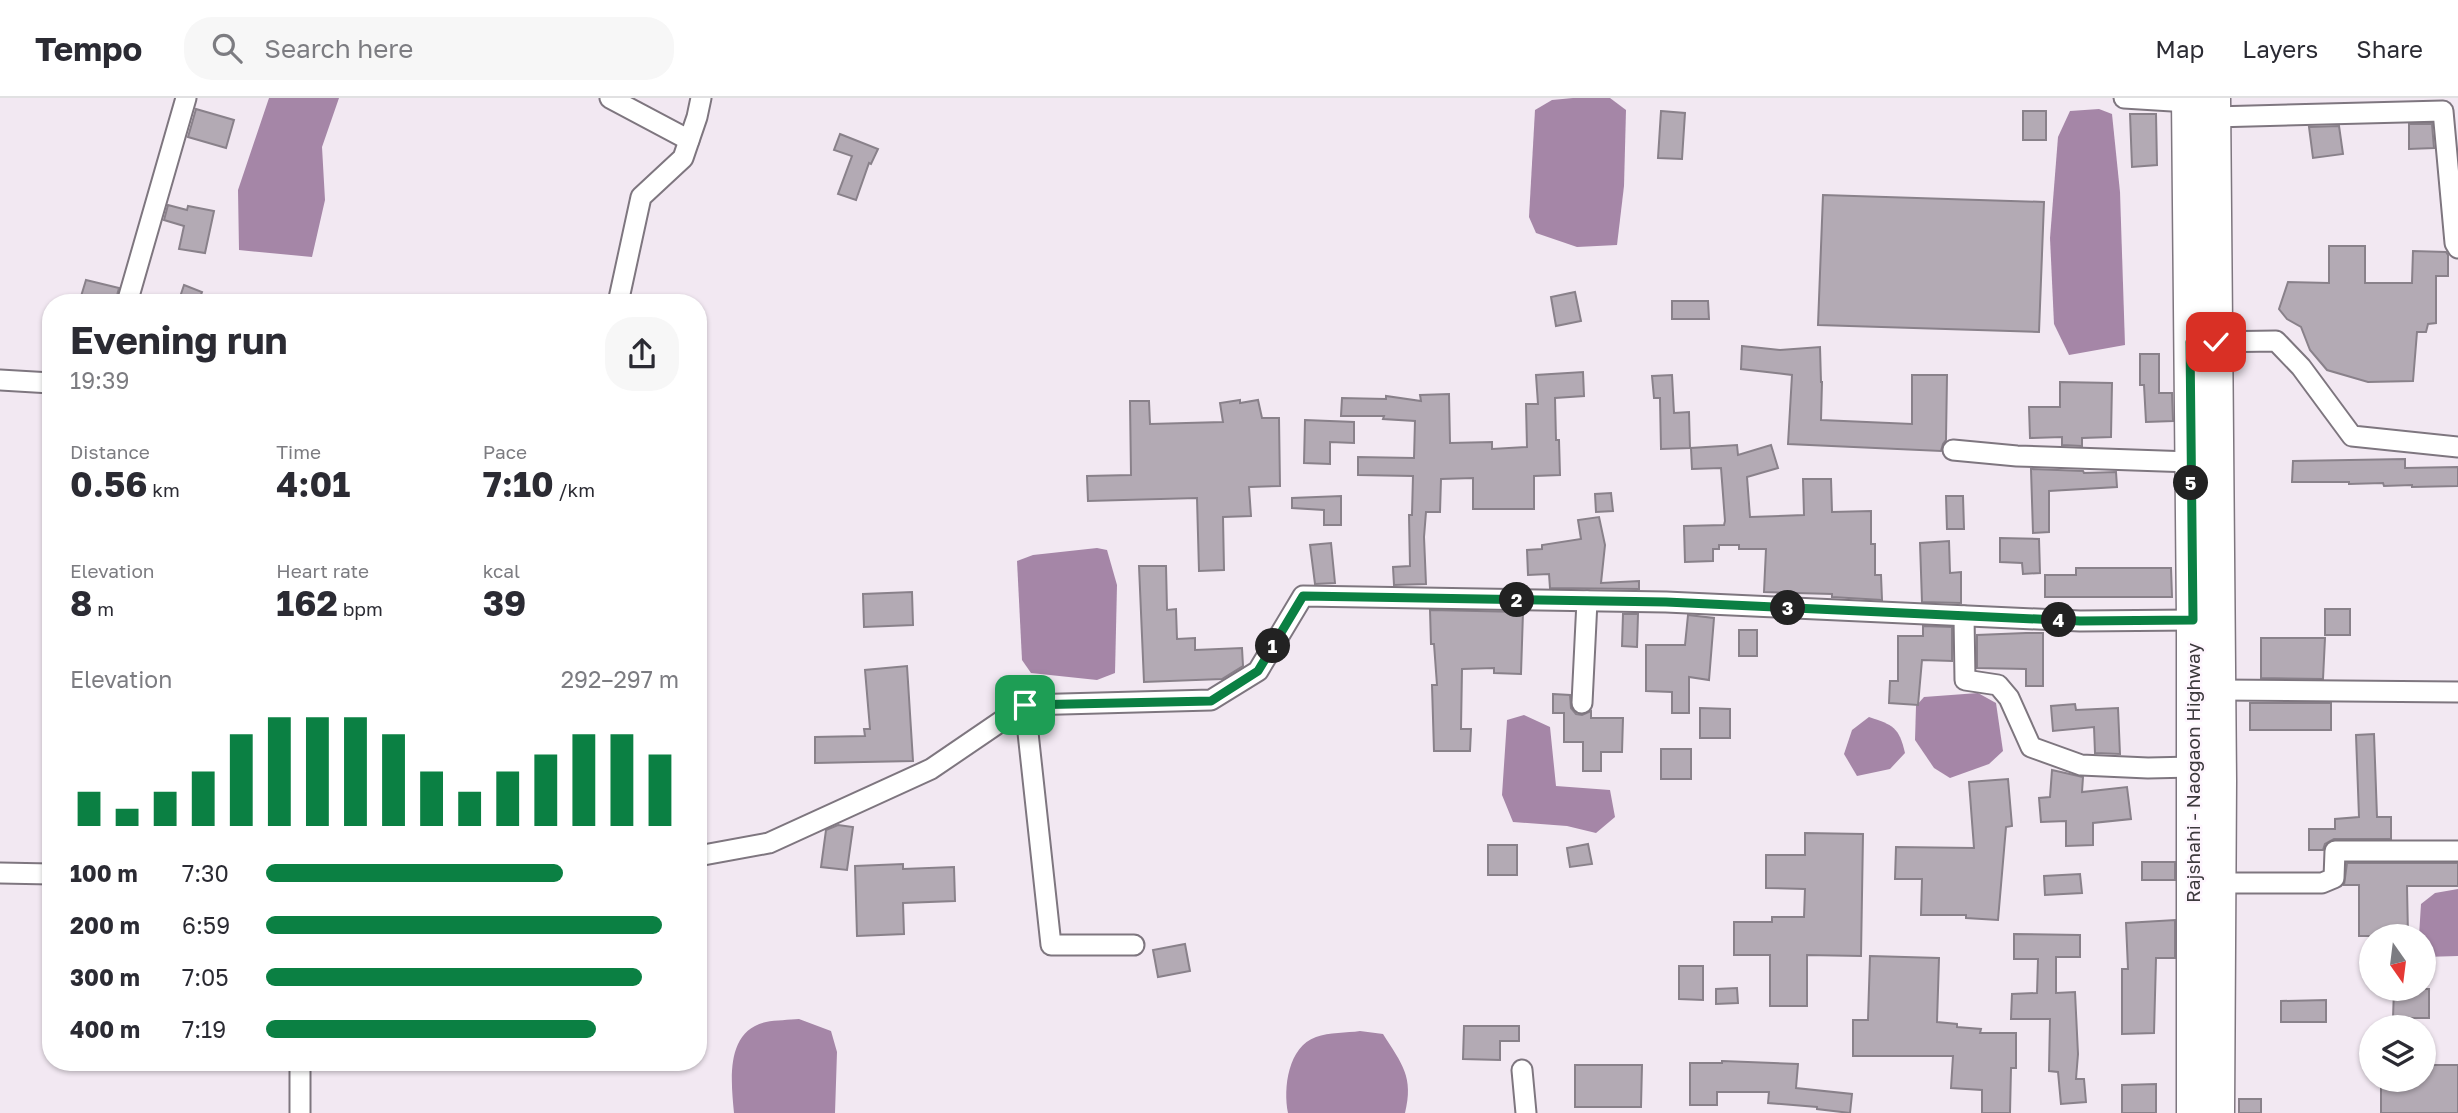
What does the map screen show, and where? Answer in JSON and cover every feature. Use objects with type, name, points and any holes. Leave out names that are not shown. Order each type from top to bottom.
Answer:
[{"type":"main road","name":"Rajshahi - Naogaon Highway","points":[[2201,104],[2203,342],[2219,690],[2218,1113]]},
{"type":"main road","name":"Rajshahi - Naogaon Highway","points":[[2193,1113],[2191,462],[2203,342]]},
{"type":"street","points":[[130,294],[186,98]]},
{"type":"street","points":[[610,98],[689,140]]},
{"type":"street","points":[[620,294],[640,197],[683,158],[701,98]]},
{"type":"street","points":[[2124,98],[2201,104],[2443,111],[2455,243],[2458,248]]},
{"type":"street","points":[[2203,342],[2276,341],[2301,367],[2353,436],[2458,447]]},
{"type":"street","points":[[0,380],[42,382]]},
{"type":"street","points":[[1954,450],[2017,456],[2191,462]]},
{"type":"street","points":[[707,854],[769,843],[931,769],[1025,705],[1211,701],[1258,671],[1303,596],[1666,602],[2080,621],[2193,620]]},
{"type":"street","points":[[1582,703],[1587,601]]},
{"type":"street","points":[[1964,616],[1965,680],[1998,685],[2009,698],[2031,747],[2081,765],[2193,767]]},
{"type":"street","points":[[2219,690],[2458,692]]},
{"type":"street","points":[[1025,705],[1051,945],[1134,945]]},
{"type":"street","points":[[2220,883],[2322,883],[2334,878],[2334,850],[2458,851]]},
{"type":"street","points":[[0,873],[42,874]]},
{"type":"street","points":[[1522,1070],[1526,1113]]},
{"type":"street","points":[[300,1071],[300,1113]]},
{"type":"shaded area","points":[[269,98],[339,98],[322,147],[325,200],[312,257],[239,250],[238,190]]},
{"type":"shaded area","points":[[1610,98],[1626,110],[1624,186],[1617,245],[1577,247],[1536,233],[1529,217],[1535,110],[1552,100]]},
{"type":"shaded area","points":[[2099,109],[2112,114],[2120,192],[2125,345],[2069,355],[2054,324],[2050,238],[2058,137],[2070,111]]},
{"type":"shaded area","points":[[1097,548],[1107,550],[1117,585],[1115,673],[1097,680],[1031,673],[1022,660],[1017,561],[1033,555]]},
{"type":"shaded area","points":[[1978,693],[1996,703],[2003,751],[1989,764],[1950,778],[1934,768],[1915,740],[1916,706],[1924,697]]},
{"type":"shaded area","points":[[1524,715],[1550,727],[1556,786],[1610,790],[1615,817],[1596,833],[1567,826],[1513,822],[1502,795],[1507,720]]},
{"type":"shaded area","points":[[1869,717],[1894,728],[1905,753],[1890,769],[1857,776],[1844,754],[1852,730]]},
{"type":"shaded area","points":[[2458,889],[2458,956],[2436,957],[2436,924],[2420,924],[2421,904],[2435,893]]},
{"type":"shaded area","points":[[799,1019],[831,1031],[837,1052],[835,1113],[734,1113],[732,1073],[737,1046],[743,1036],[753,1027],[766,1022]]},
{"type":"shaded area","points":[[1360,1031],[1383,1034],[1401,1063],[1408,1090],[1405,1113],[1288,1113],[1287,1081],[1299,1050],[1307,1042],[1321,1035]]},
{"type":"building","points":[[196,109],[234,120],[226,148],[188,137]]},
{"type":"building","points":[[1661,111],[1685,113],[1682,159],[1658,158]]},
{"type":"building","points":[[2023,111],[2046,111],[2046,140],[2023,140]]},
{"type":"building","points":[[2130,114],[2156,114],[2157,165],[2132,167]]},
{"type":"building","points":[[2409,124],[2432,124],[2434,148],[2409,149]]},
{"type":"building","points":[[2339,126],[2343,154],[2313,158],[2309,127]]},
{"type":"building","points":[[840,134],[878,149],[871,164],[869,163],[856,200],[838,194],[852,156],[834,150]]},
{"type":"building","points":[[1823,195],[2044,202],[2039,332],[1818,325]]},
{"type":"building","points":[[168,205],[187,210],[188,206],[214,211],[205,253],[179,249],[184,226],[164,220]]},
{"type":"building","points":[[2329,246],[2365,246],[2365,283],[2412,283],[2413,251],[2446,252],[2448,255],[2448,276],[2436,276],[2436,323],[2428,324],[2426,332],[2417,332],[2413,381],[2368,382],[2327,370],[2310,350],[2301,327],[2287,319],[2279,309],[2288,282],[2329,283]]},
{"type":"building","points":[[86,280],[119,288],[117,294],[82,294]]},
{"type":"building","points":[[184,285],[202,292],[201,294],[181,294]]},
{"type":"building","points":[[1575,292],[1581,321],[1556,326],[1551,297]]},
{"type":"building","points":[[1672,301],[1708,301],[1709,319],[1672,319]]},
{"type":"building","points":[[1742,346],[1780,350],[1820,347],[1821,420],[1912,424],[1912,375],[1947,375],[1946,440],[1941,451],[1788,444],[1792,375],[1741,369]]},
{"type":"building","points":[[2140,354],[2159,354],[2159,393],[2172,393],[2173,421],[2146,422],[2144,385],[2140,385]]},
{"type":"building","points":[[1583,372],[1584,396],[1555,398],[1560,475],[1534,476],[1534,509],[1473,509],[1473,478],[1441,479],[1440,512],[1426,512],[1426,584],[1394,585],[1393,567],[1410,566],[1409,515],[1412,515],[1413,476],[1358,475],[1358,457],[1414,458],[1415,421],[1383,419],[1384,416],[1341,416],[1342,398],[1386,399],[1386,396],[1421,401],[1420,395],[1449,394],[1450,443],[1492,442],[1492,449],[1527,447],[1526,404],[1538,404],[1536,375]]},
{"type":"building","points":[[1672,375],[1674,413],[1689,412],[1690,448],[1661,449],[1660,398],[1654,398],[1652,376]]},
{"type":"building","points":[[2060,382],[2112,383],[2111,437],[2082,438],[2082,446],[2062,445],[2062,437],[2030,438],[2029,407],[2060,407]]},
{"type":"building","points":[[1240,400],[1240,403],[1258,400],[1262,418],[1279,418],[1280,486],[1249,487],[1251,516],[1223,517],[1224,570],[1199,571],[1197,498],[1088,501],[1087,476],[1131,475],[1130,401],[1149,401],[1150,424],[1223,422],[1220,403]]},
{"type":"building","points":[[1305,420],[1354,422],[1354,443],[1330,442],[1330,464],[1304,463]]},
{"type":"building","points":[[1737,445],[1738,455],[1771,445],[1778,468],[1747,477],[1750,517],[1804,515],[1803,479],[1831,479],[1832,512],[1871,511],[1871,544],[1875,544],[1875,575],[1881,575],[1882,600],[1832,597],[1832,594],[1764,592],[1766,549],[1739,549],[1739,545],[1719,545],[1719,549],[1713,549],[1713,561],[1685,562],[1684,526],[1724,525],[1725,521],[1721,468],[1692,469],[1691,448]]},
{"type":"building","points":[[2405,459],[2405,468],[2458,467],[2458,486],[2412,487],[2384,486],[2383,483],[2292,482],[2293,461]]},
{"type":"building","points":[[2031,469],[2084,473],[2116,472],[2117,487],[2049,491],[2049,532],[2033,533]]},
{"type":"building","points":[[1611,493],[1613,511],[1596,512],[1595,494]]},
{"type":"building","points":[[1341,496],[1341,525],[1324,525],[1324,510],[1292,508],[1292,498]]},
{"type":"building","points":[[1946,496],[1963,496],[1964,529],[1947,529]]},
{"type":"building","points":[[1599,517],[1605,545],[1601,583],[1639,581],[1639,589],[1550,588],[1549,574],[1528,575],[1527,550],[1581,539],[1578,520]]},
{"type":"building","points":[[2000,538],[2039,539],[2040,573],[2023,574],[2022,563],[2000,562]]},
{"type":"building","points":[[1949,541],[1950,573],[1961,572],[1961,603],[1922,602],[1920,543]]},
{"type":"building","points":[[1331,543],[1335,583],[1315,584],[1310,545]]},
{"type":"building","points":[[1139,566],[1166,566],[1167,610],[1176,609],[1177,639],[1195,638],[1195,650],[1242,648],[1243,666],[1222,679],[1144,682]]},
{"type":"building","points":[[2076,568],[2171,568],[2172,597],[2045,597],[2045,575],[2076,575]]},
{"type":"building","points":[[912,592],[913,625],[864,627],[863,594]]},
{"type":"building","points":[[2325,609],[2350,609],[2350,635],[2325,635]]},
{"type":"building","points":[[1430,610],[1523,612],[1521,674],[1494,673],[1494,668],[1462,669],[1461,729],[1471,729],[1470,751],[1434,751],[1432,685],[1437,685],[1434,644],[1431,644]]},
{"type":"building","points":[[1623,614],[1638,614],[1637,647],[1622,646]]},
{"type":"building","points":[[1688,615],[1714,618],[1709,680],[1689,677],[1689,713],[1672,713],[1672,692],[1646,691],[1646,645],[1685,645]]},
{"type":"building","points":[[1923,626],[1952,627],[1952,661],[1922,660],[1918,705],[1889,703],[1890,681],[1898,681],[1898,636],[1923,636]]},
{"type":"building","points":[[1739,630],[1757,630],[1757,656],[1739,656]]},
{"type":"building","points":[[2043,633],[2043,686],[2026,686],[2026,669],[1977,668],[1977,635]]},
{"type":"building","points":[[2261,638],[2325,638],[2323,679],[2261,678]]},
{"type":"building","points":[[907,666],[913,761],[815,763],[815,737],[865,736],[864,729],[870,729],[865,670]]},
{"type":"building","points":[[1553,694],[1570,695],[1571,708],[1576,714],[1582,715],[1591,711],[1591,718],[1623,718],[1622,752],[1601,752],[1601,771],[1583,771],[1583,742],[1564,742],[1564,713],[1553,713]]},
{"type":"building","points":[[2250,703],[2331,703],[2331,730],[2250,730]]},
{"type":"building","points":[[2075,704],[2076,710],[2118,708],[2120,754],[2095,753],[2094,727],[2053,731],[2051,706]]},
{"type":"building","points":[[1700,708],[1730,709],[1730,738],[1700,738]]},
{"type":"building","points":[[2374,734],[2377,817],[2391,817],[2391,839],[2334,839],[2325,844],[2323,850],[2309,850],[2309,829],[2335,829],[2335,819],[2359,817],[2356,735]]},
{"type":"building","points":[[1661,749],[1691,749],[1691,779],[1661,779]]},
{"type":"building","points":[[2052,770],[2083,777],[2082,792],[2127,787],[2131,819],[2093,823],[2093,845],[2066,846],[2066,821],[2041,822],[2039,798],[2050,797]]},
{"type":"building","points":[[2008,779],[2012,826],[2006,827],[1998,920],[1966,918],[1966,915],[1921,915],[1922,879],[1895,879],[1896,847],[1974,848],[1969,782]]},
{"type":"building","points":[[838,825],[853,827],[847,870],[821,867],[826,830]]},
{"type":"building","points":[[1805,833],[1863,834],[1861,956],[1807,955],[1807,1006],[1770,1006],[1770,955],[1734,955],[1734,922],[1772,922],[1772,917],[1804,917],[1805,889],[1766,888],[1766,855],[1805,855]]},
{"type":"building","points":[[1588,844],[1592,864],[1570,867],[1567,848]]},
{"type":"building","points":[[1488,845],[1517,845],[1517,875],[1488,875]]},
{"type":"building","points":[[2142,862],[2175,862],[2175,880],[2142,880]]},
{"type":"building","points":[[2347,863],[2458,863],[2458,886],[2407,886],[2408,924],[2359,924],[2359,885],[2344,885]]},
{"type":"building","points":[[903,864],[903,869],[954,867],[955,901],[903,903],[904,934],[857,936],[855,866]]},
{"type":"building","points":[[2080,874],[2082,893],[2045,895],[2044,876]]},
{"type":"building","points":[[2175,920],[2175,958],[2156,958],[2154,1033],[2122,1034],[2122,969],[2128,969],[2126,923]]},
{"type":"building","points":[[2014,934],[2080,935],[2080,957],[2056,957],[2056,993],[2075,992],[2078,1054],[2076,1079],[2084,1079],[2086,1102],[2061,1104],[2058,1072],[2049,1071],[2050,1019],[2011,1019],[2012,994],[2037,993],[2038,959],[2014,959]]},
{"type":"building","points":[[1185,944],[1190,971],[1158,977],[1153,950]]},
{"type":"building","points":[[1870,956],[1939,958],[1937,1022],[1981,1029],[1980,1033],[2016,1033],[2016,1068],[2011,1068],[2010,1113],[1982,1113],[1982,1090],[1951,1088],[1953,1056],[1853,1056],[1853,1020],[1868,1020]]},
{"type":"building","points":[[1679,966],[1703,966],[1703,1000],[1679,999]]},
{"type":"building","points":[[1737,988],[1738,1003],[1716,1004],[1716,989]]},
{"type":"building","points":[[2326,1000],[2326,1022],[2281,1022],[2281,1001]]},
{"type":"building","points":[[2394,1001],[2429,1001],[2429,1015],[2393,1015]]},
{"type":"building","points":[[1464,1026],[1519,1026],[1519,1041],[1500,1041],[1500,1060],[1463,1059]]},
{"type":"building","points":[[1722,1061],[1798,1064],[1796,1088],[1852,1094],[1850,1113],[1768,1103],[1769,1092],[1717,1092],[1717,1105],[1690,1105],[1690,1063]]},
{"type":"building","points":[[1575,1065],[1642,1065],[1641,1107],[1575,1107]]},
{"type":"building","points":[[2436,1065],[2458,1065],[2458,1113],[2381,1113],[2381,1092],[2436,1092]]},
{"type":"building","points":[[2156,1084],[2156,1113],[2122,1113],[2122,1085]]},
{"type":"building","points":[[2239,1099],[2261,1099],[2261,1113],[2239,1113]]},
{"type":"route","points":[[1025,705],[1211,701],[1258,671],[1303,596],[1666,602],[2080,621],[2193,620],[2190,342],[2216,342]]}]
